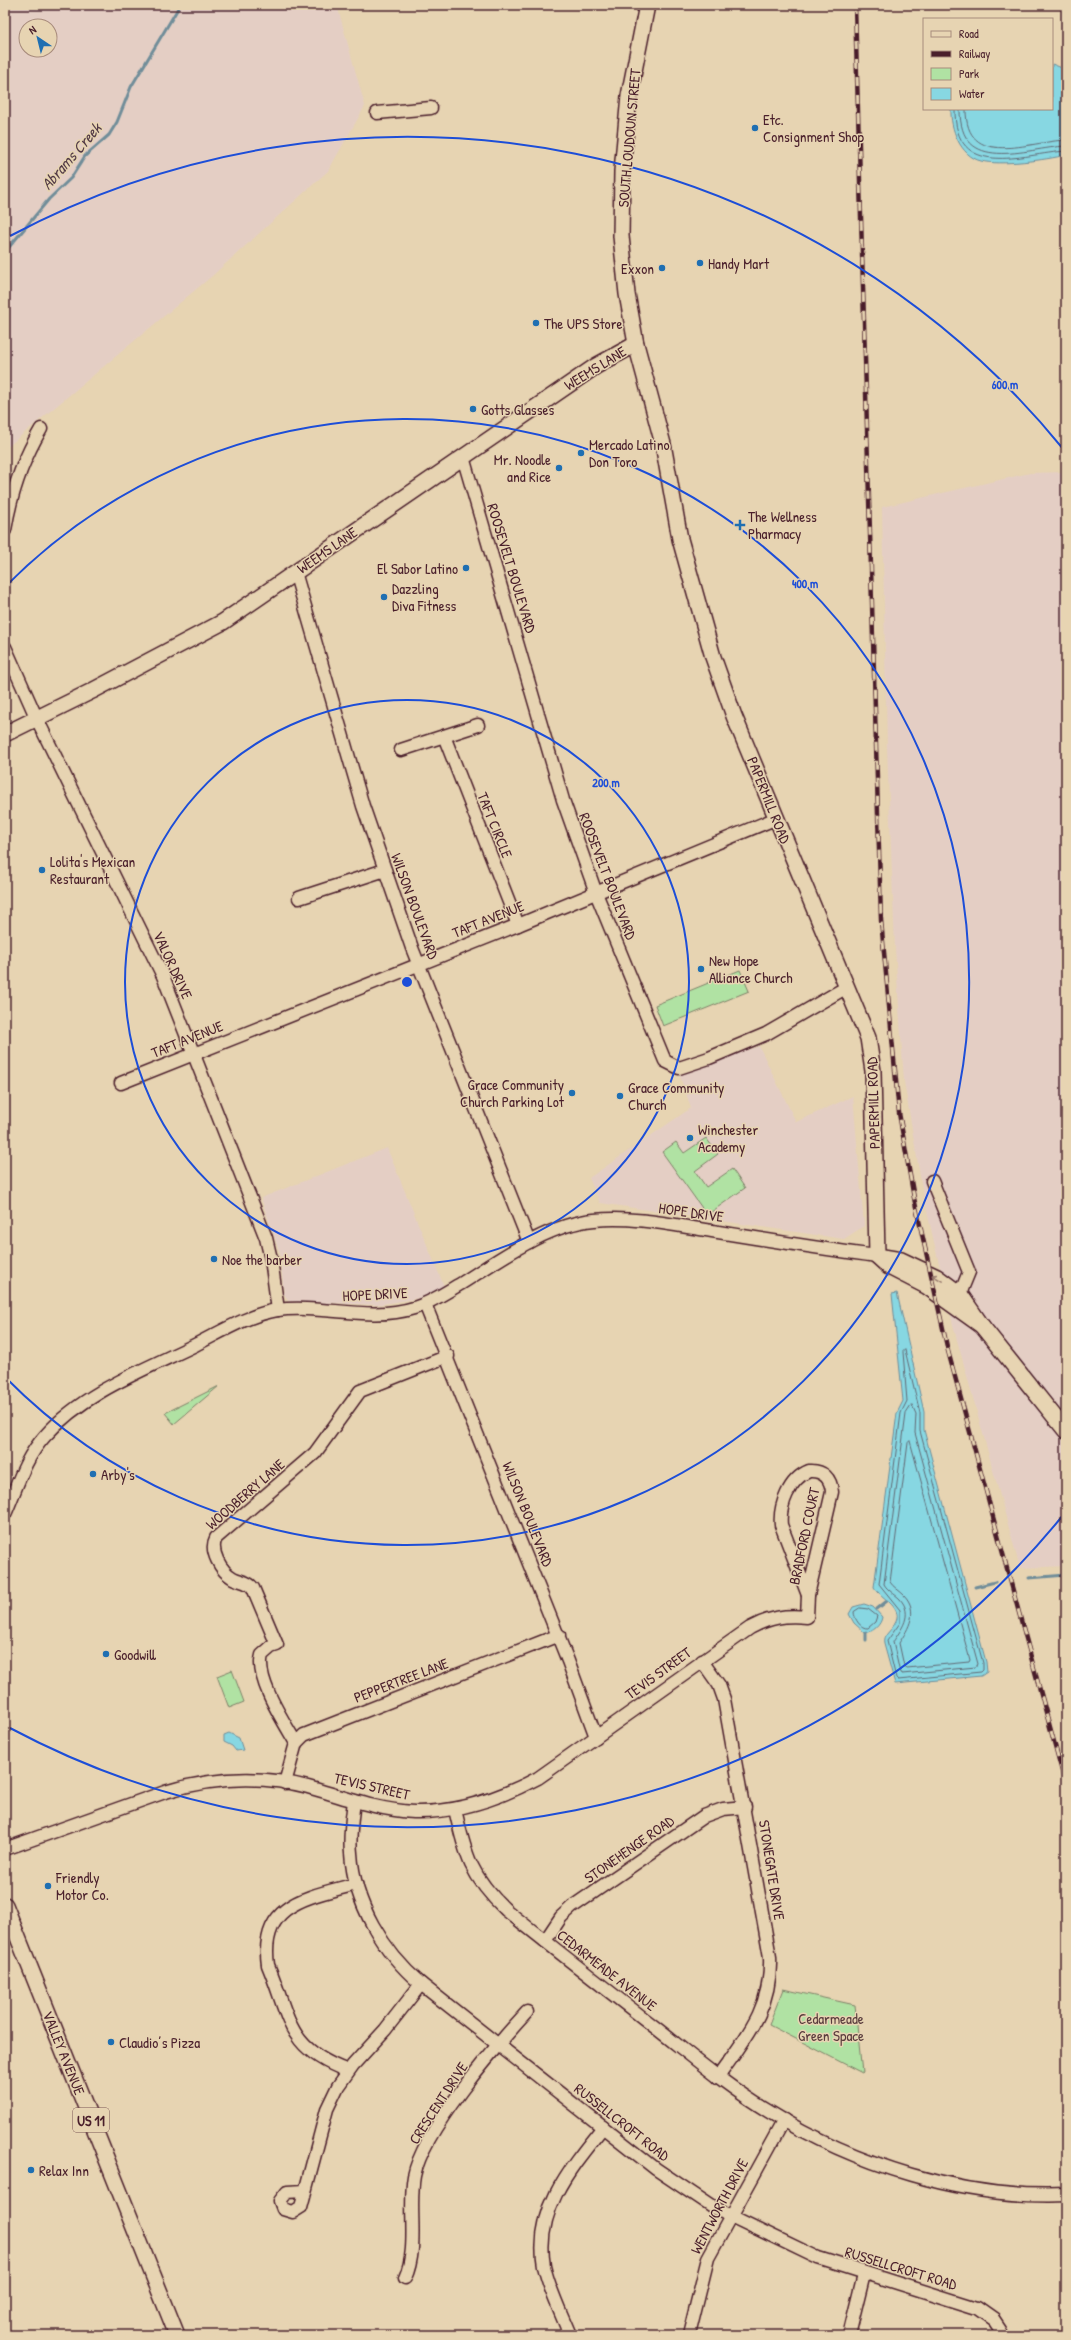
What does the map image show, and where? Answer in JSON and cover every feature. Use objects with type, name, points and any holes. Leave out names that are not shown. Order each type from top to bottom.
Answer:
[{"type":"main road","name":"SOUTH LOUDOUN STREET","points":[[636,344],[627,294],[621,236],[622,171],[629,96],[647,5]]},
{"type":"main road","name":"WEEMS LANE","points":[[5,734],[198,636],[229,618],[596,366],[636,344]]},
{"type":"main road","name":"PAPERMILL ROAD","points":[[636,344],[663,444],[678,532],[708,642],[734,716],[868,1038],[872,1054],[877,1256]]},
{"type":"main road","points":[[877,1256],[893,1257],[907,1262],[937,1278],[960,1294],[982,1326],[1066,1431]]},
{"type":"main road","points":[[877,1256],[889,1267],[926,1286],[982,1326]]},
{"type":"main road","name":"VALLEY AVENUE","points":[[5,1905],[177,2335]]},
{"type":"street","points":[[377,113],[431,108]]},
{"type":"street","points":[[5,530],[14,489],[23,464],[42,429]]},
{"type":"street","name":"ROOSEVELT BOULEVARD","points":[[463,457],[555,776],[596,893],[662,1056],[667,1063],[676,1068],[686,1067],[766,1034],[847,987]]},
{"type":"street","name":"WILSON BOULEVARD","points":[[295,572],[363,806],[385,870],[418,964],[529,1242]]},
{"type":"street","name":"VALOR DRIVE","points":[[5,647],[37,719],[163,976],[266,1238],[271,1258],[278,1310]]},
{"type":"street","points":[[400,750],[478,725]]},
{"type":"street","name":"TAFT CIRCLE","points":[[444,736],[518,925]]},
{"type":"street","name":"TAFT AVENUE","points":[[121,1083],[518,925],[777,818]]},
{"type":"street","points":[[299,898],[385,870]]},
{"type":"street","points":[[932,1181],[969,1272],[960,1294]]},
{"type":"street","name":"HOPE DRIVE","points":[[5,1514],[24,1466],[33,1451],[52,1428],[74,1408],[138,1373],[247,1320],[278,1310],[306,1309],[358,1314],[400,1311],[425,1304],[529,1242],[564,1228],[592,1220],[660,1223],[877,1256]]},
{"type":"street","name":"WILSON BOULEVARD","points":[[425,1304],[448,1356],[596,1737]]},
{"type":"street","name":"WOODBERRY LANE","points":[[296,1743],[278,1712],[260,1669],[262,1655],[271,1647],[277,1645],[253,1588],[250,1584],[231,1576],[214,1554],[213,1543],[216,1538],[315,1453],[360,1391],[448,1356]]},
{"type":"street","name":"BRADFORD COURT","points":[[807,1617],[808,1595],[832,1492],[830,1480],[825,1475],[814,1471],[802,1474],[797,1478],[784,1500],[780,1516],[781,1525],[808,1595]]},
{"type":"street","name":"TEVIS STREET","points":[[5,1849],[185,1786],[245,1779],[285,1783],[354,1801],[413,1812],[455,1809],[471,1806],[516,1790],[544,1774],[750,1628],[767,1619],[789,1616],[807,1617]]},
{"type":"street","name":"PEPPERTREE LANE","points":[[296,1743],[304,1735],[316,1730],[558,1636]]},
{"type":"street","name":"STONEGATE DRIVE","points":[[702,1661],[719,1685],[724,1699],[745,1807],[770,1957],[770,1985],[762,2011],[755,2024],[718,2077]]},
{"type":"street","points":[[285,1783],[296,1743]]},
{"type":"street","name":"RUSSELLCROFT ROAD","points":[[354,1801],[350,1847],[356,1884],[378,1935],[402,1966],[420,1984],[656,2170],[684,2190],[730,2217],[818,2258],[864,2274],[977,2308],[994,2320],[1004,2335]]},
{"type":"street","name":"STONEHENGE ROAD","points":[[545,1941],[552,1928],[572,1907],[704,1816],[723,1809],[745,1807]]},
{"type":"street","name":"CEDARMEADE AVENUE","points":[[455,1809],[464,1852],[480,1883],[506,1910],[718,2077],[784,2120],[854,2154],[955,2186],[1005,2194],[1066,2195]]},
{"type":"street","points":[[348,2071],[310,2052],[296,2036],[268,1965],[266,1953],[270,1931],[277,1918],[288,1907],[305,1898],[356,1884]]},
{"type":"street","points":[[305,2191],[327,2109],[348,2071],[385,2030],[420,1984]]},
{"type":"street","name":"CRESCENT DRIVE","points":[[405,2278],[411,2256],[411,2207],[415,2175],[419,2162],[434,2133],[498,2044],[527,2012]]},
{"type":"street","name":"WENTWORTH DRIVE","points":[[689,2335],[706,2264],[716,2242],[784,2120]]},
{"type":"street","points":[[570,2335],[544,2267],[542,2236],[550,2206],[558,2189],[572,2166],[603,2127]]},
{"type":"street","points":[[849,2335],[864,2274]]},
{"type":"shaded area","points":[[5,5],[337,5],[365,106],[328,171],[212,276],[5,449]]},
{"type":"shaded area","points":[[1066,472],[1066,1566],[1020,1568],[954,1329],[923,1194],[904,1081],[895,948],[887,748],[882,507],[1030,473]]},
{"type":"shaded area","points":[[759,1046],[796,1122],[853,1096],[864,1226],[844,1239],[600,1203],[589,1178],[691,1108],[679,1074]]},
{"type":"shaded area","points":[[387,1148],[444,1286],[420,1298],[377,1305],[289,1301],[284,1294],[280,1254],[261,1198]]},
{"type":"green space","points":[[740,970],[749,991],[663,1026],[655,1005]]},
{"type":"green space","points":[[706,1138],[718,1154],[695,1171],[706,1187],[732,1169],[745,1188],[707,1215],[662,1152],[676,1142],[684,1153]]},
{"type":"green space","points":[[219,1386],[174,1424],[165,1413]]},
{"type":"green space","points":[[232,1670],[244,1702],[229,1708],[217,1676]]},
{"type":"green space","name":"Cedarmeade Green Space","points":[[783,1989],[855,2005],[862,2073],[769,2025]]},
{"type":"water","points":[[1053,64],[1062,68],[1066,72],[1066,155],[1047,159],[1011,163],[981,161],[967,153],[962,147],[952,124],[951,110],[1053,110]]},
{"type":"water","points":[[897,1293],[924,1412],[924,1430],[986,1662],[987,1672],[981,1676],[895,1684],[884,1644],[885,1636],[897,1619],[897,1614],[891,1604],[874,1587],[897,1413],[903,1401],[892,1294]]},
{"type":"water","points":[[864,1604],[873,1607],[882,1617],[876,1628],[865,1633],[854,1623],[849,1614],[853,1607]]},
{"type":"water","points":[[229,1733],[239,1738],[243,1750],[236,1751],[232,1746],[224,1742],[224,1735]]},
{"type":"waterway","name":"Abrams Creek","points":[[5,252],[49,199],[71,178],[85,156],[109,135],[117,122],[131,87],[180,5]]},
{"type":"waterway","points":[[1029,1578],[1066,1575]]},
{"type":"waterway","points":[[975,1587],[995,1582]]},
{"type":"waterway","points":[[877,1609],[887,1601]]},
{"type":"waterway","points":[[866,1633],[866,1640]]},
{"type":"railway","points":[[855,5],[881,920],[899,1113],[914,1198],[948,1351],[1066,1786]]},
{"type":"place","name":"Etc. Consignment Shop","points":[[755,128]]},
{"type":"place","name":"Handy Mart","points":[[700,263]]},
{"type":"place","name":"Exxon","points":[[662,268]]},
{"type":"place","name":"The UPS Store","points":[[536,323]]},
{"type":"place","name":"Gotts Glasses","points":[[473,409]]},
{"type":"place","name":"Mercado Latino Don Toro","points":[[581,453]]},
{"type":"place","name":"Mr. Noodle and Rice","points":[[559,468]]},
{"type":"place","name":"The Wellness Pharmacy","points":[[740,525]]},
{"type":"place","name":"El Sabor Latino","points":[[466,568]]},
{"type":"place","name":"Dazzling Diva Fitness","points":[[384,597]]},
{"type":"place","name":"Lolita's Mexican Restaurant","points":[[42,870]]},
{"type":"place","name":"New Hope Alliance Church","points":[[701,969]]},
{"type":"place","name":"Grace Community Church Parking Lot","points":[[572,1093]]},
{"type":"place","name":"Grace Community Church","points":[[620,1096]]},
{"type":"place","name":"Winchester Academy","points":[[690,1138]]},
{"type":"place","name":"Noe the barber","points":[[214,1259]]},
{"type":"place","name":"Arby's","points":[[93,1474]]},
{"type":"place","name":"Goodwill","points":[[106,1654]]},
{"type":"place","name":"Friendly Motor Co.","points":[[48,1886]]},
{"type":"place","name":"Claudio’s Pizza","points":[[111,2042]]},
{"type":"place","name":"Relax Inn","points":[[31,2170]]}]
